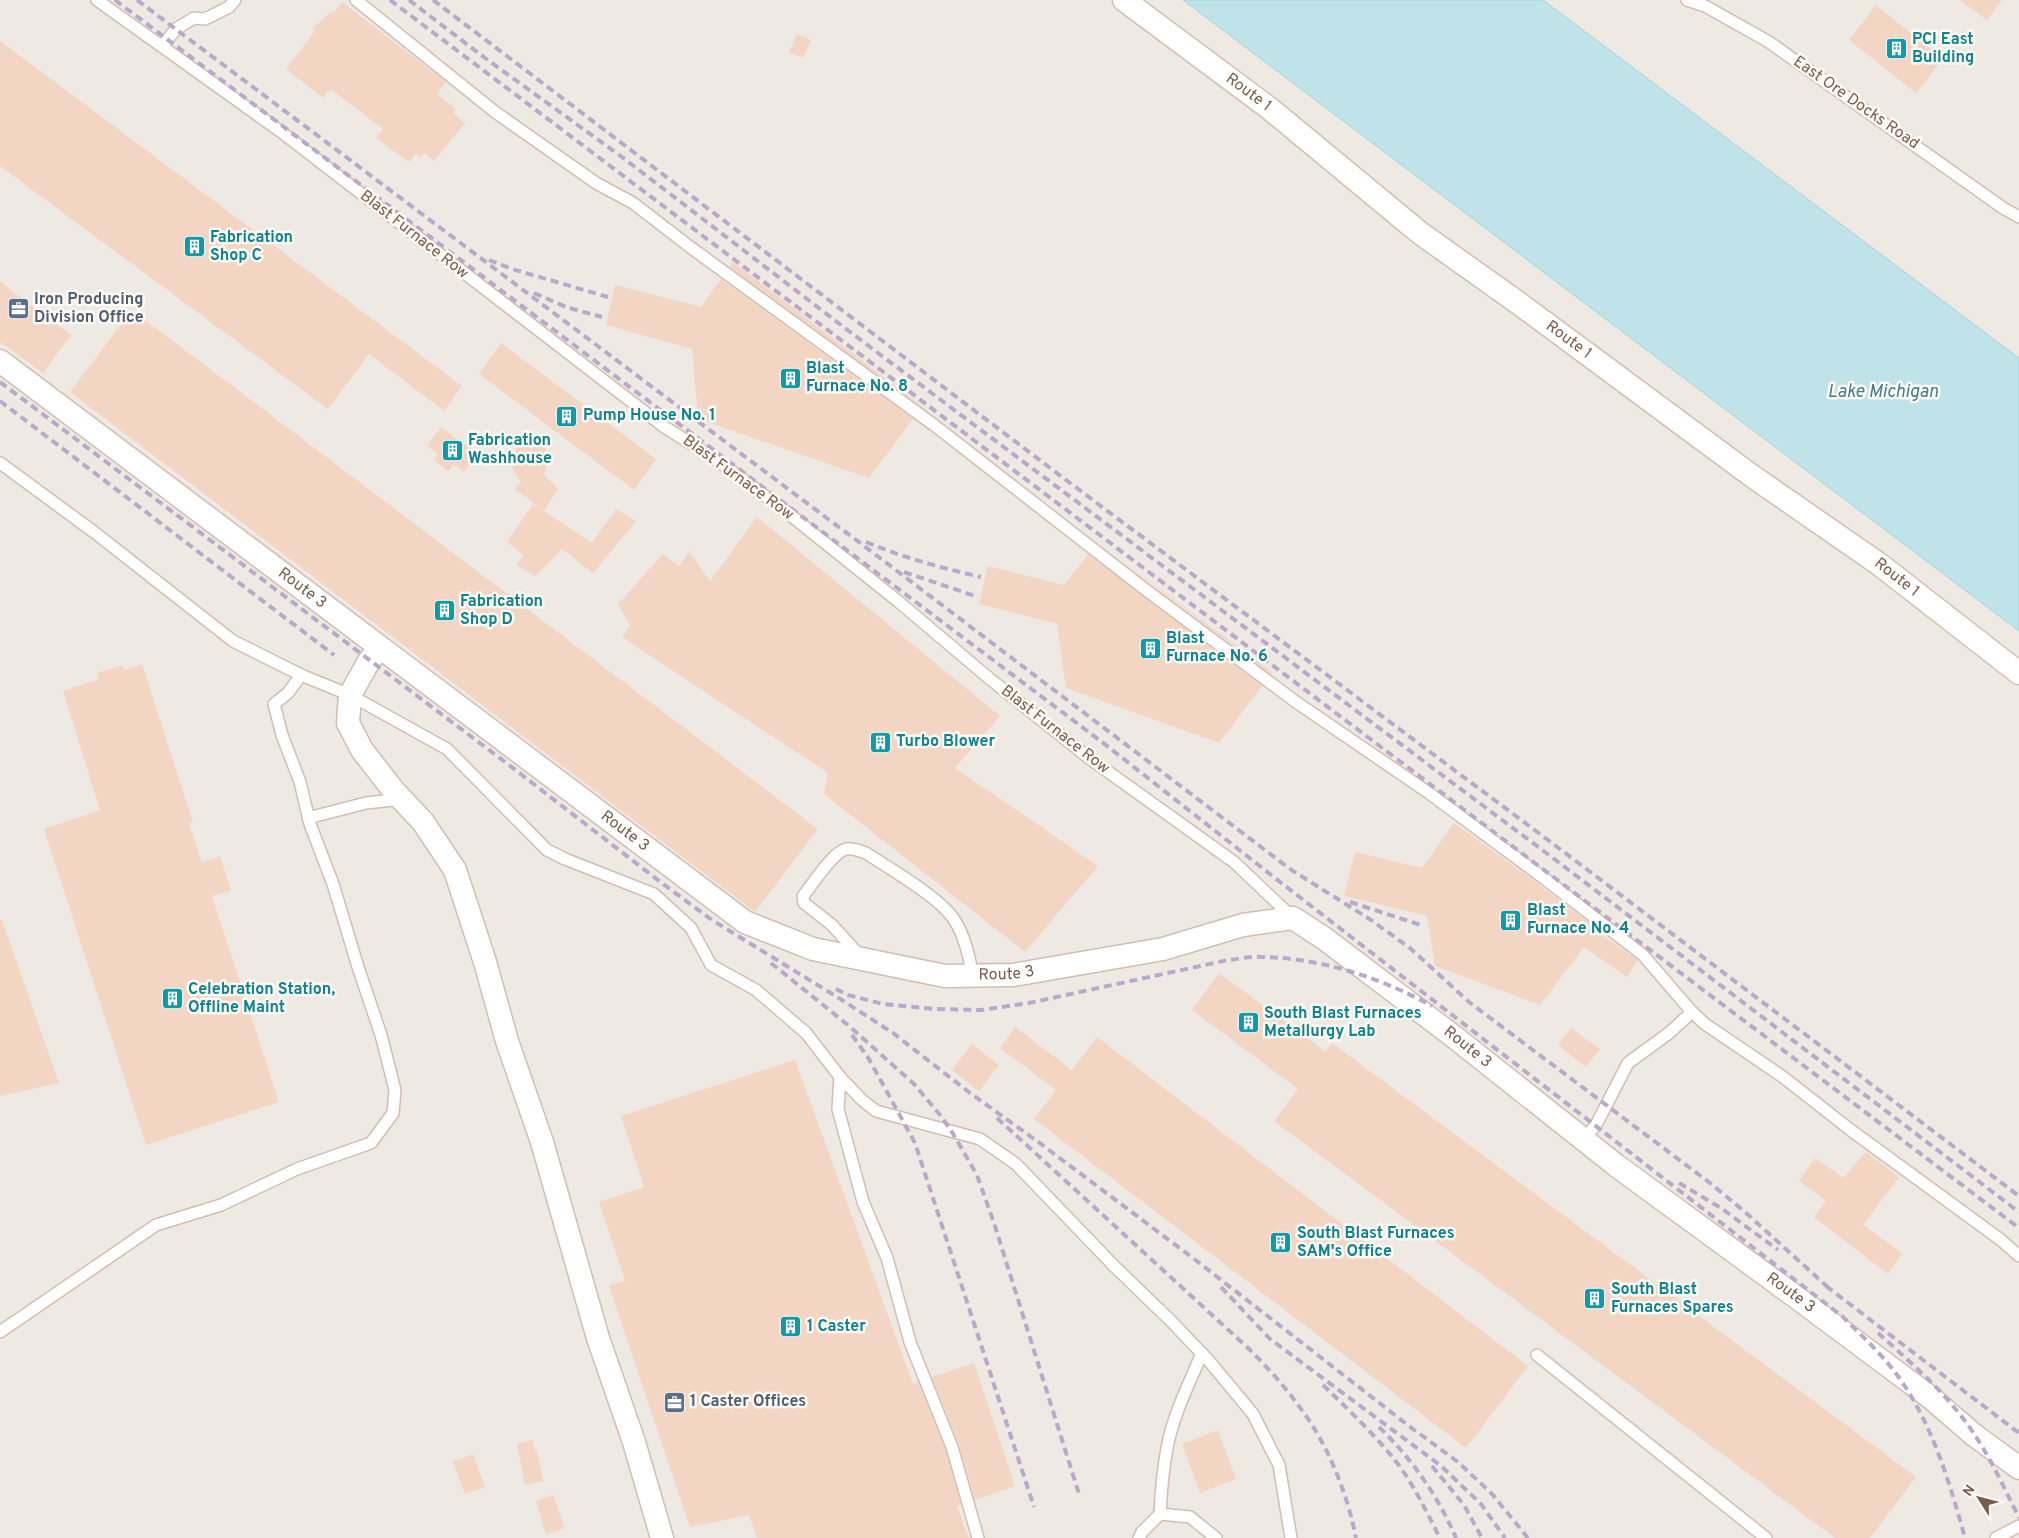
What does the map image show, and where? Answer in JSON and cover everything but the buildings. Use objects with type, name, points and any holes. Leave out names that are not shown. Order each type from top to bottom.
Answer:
[{"type":"street","name":"Route 1","points":[[1124,0],[1269,108],[1420,233],[1517,302],[1752,476],[1878,564],[2019,673]]},
{"type":"street","name":"Route 3","points":[[0,361],[745,922],[813,949],[944,976],[973,976],[1013,975],[1144,953],[1243,926],[1293,918],[1325,939],[1453,1036],[1584,1140],[1908,1381],[2019,1468]]},
{"type":"street","points":[[380,648],[369,660],[350,695],[348,723],[362,750],[423,822],[455,870],[485,962],[507,1041],[542,1142],[598,1338],[634,1442],[662,1538]]},
{"type":"lane","name":"Blast Furnace Row","points":[[98,0],[280,131],[663,426],[718,461],[784,510],[899,602],[990,680],[1089,758],[1234,862],[1293,918]]},
{"type":"lane","points":[[162,46],[176,29],[194,18],[205,19],[229,7],[235,0]]},
{"type":"lane","points":[[356,0],[495,112],[589,178],[633,203],[690,247],[942,430],[1146,590],[1296,702],[1429,793],[1545,879],[1643,955],[1692,1012],[1705,1024],[1783,1077],[1852,1131],[2001,1240],[2019,1256]]},
{"type":"lane","name":"East Ore Docks Road","points":[[1687,0],[1706,6],[1770,42],[2003,208],[2019,217]]},
{"type":"lane","points":[[0,463],[94,532],[233,640],[301,675],[350,695],[447,749],[547,850],[654,894],[691,928],[711,965],[756,990],[806,1033],[840,1077],[862,1100],[876,1111],[980,1139],[1016,1164],[1202,1353],[1253,1414],[1279,1465],[1291,1538]]},
{"type":"lane","points":[[0,1332],[156,1225],[221,1205],[296,1169],[371,1143],[393,1113],[395,1090],[381,1035],[334,884],[308,818],[300,782],[282,735],[274,704],[288,693],[301,675]]},
{"type":"lane","points":[[308,818],[366,803],[402,799]]},
{"type":"lane","points":[[864,960],[832,925],[804,904],[803,896],[832,860],[844,850],[854,848],[866,853],[942,904],[955,920],[962,936],[973,976]]},
{"type":"lane","points":[[1584,1140],[1596,1125],[1628,1063],[1669,1033],[1692,1012]]},
{"type":"lane","points":[[840,1077],[838,1109],[863,1202],[887,1258],[910,1342],[952,1448],[978,1538]]},
{"type":"lane","points":[[1139,1538],[1142,1532],[1160,1514],[1161,1487],[1167,1447],[1179,1407],[1202,1353]]},
{"type":"lane","points":[[1536,1355],[1766,1538]]},
{"type":"lane","points":[[1160,1514],[1190,1517],[1216,1538]]},
{"type":"lane","points":[[1996,1538],[2019,1526]]},
{"type":"shaded area","points":[[0,0],[1183,0],[2019,631],[2019,1538],[0,1538]]},
{"type":"shaded area","points":[[1543,0],[2019,0],[2019,358]]},
{"type":"water","name":"Lake Michigan","points":[[1183,0],[1543,0],[2019,358],[2019,631]]},
{"type":"railway","points":[[115,0],[1102,742],[1843,1317],[1887,1362],[1912,1397],[1939,1456],[1965,1538]]},
{"type":"railway","points":[[137,0],[876,555],[1290,869],[1371,920],[1410,948],[1469,1002],[1710,1183],[1831,1290]]},
{"type":"railway","points":[[390,0],[2019,1228]]},
{"type":"railway","points":[[409,0],[485,58],[622,157],[854,335],[1545,852],[2019,1212]]},
{"type":"railway","points":[[433,0],[1066,480],[1552,843],[2019,1196]]},
{"type":"railway","points":[[489,260],[512,269],[608,297]]},
{"type":"railway","points":[[534,293],[566,307],[602,317]]},
{"type":"railway","points":[[0,382],[712,920],[893,1033],[970,1093],[1189,1255],[1458,1462],[1492,1494],[1528,1538]]},
{"type":"railway","points":[[0,401],[334,655]]},
{"type":"railway","points":[[866,542],[923,562],[981,577]]},
{"type":"railway","points":[[904,572],[978,597]]},
{"type":"railway","points":[[1350,902],[1424,926]]},
{"type":"railway","points":[[836,989],[848,995],[883,1004],[934,1009],[981,1010],[1029,1003],[1228,960],[1258,957],[1307,961],[1350,971],[1372,978],[1432,1006]]},
{"type":"railway","points":[[771,963],[848,1025],[914,1084],[941,1116],[977,1175],[994,1223],[1079,1494]]},
{"type":"railway","points":[[852,1035],[869,1059],[915,1143],[1034,1507]]},
{"type":"railway","points":[[997,1118],[1247,1347],[1280,1382],[1308,1419],[1327,1451],[1341,1485],[1356,1538]]},
{"type":"railway","points":[[1679,1183],[1721,1208],[1778,1250]]},
{"type":"railway","points":[[1826,1286],[2019,1433]]},
{"type":"railway","points":[[1221,1287],[1270,1339],[1440,1465],[1481,1504],[1505,1538]]},
{"type":"railway","points":[[1878,1333],[1933,1384],[1962,1417],[1986,1453],[2019,1518]]},
{"type":"railway","points":[[1323,1385],[1371,1433],[1398,1464],[1440,1538]]},
{"type":"railway","points":[[1379,1427],[1423,1479],[1441,1507],[1456,1538]]},
{"type":"railway","points":[[1432,1466],[1464,1505],[1482,1538]]},
{"type":"place","name":"PCI East Building","points":[[1896,49]]},
{"type":"place","name":"Fabrication Shop C","points":[[194,247]]},
{"type":"place","name":"Iron Producing Division Office","points":[[18,309]]},
{"type":"place","name":"Blast Furnace No. 8","points":[[790,378]]},
{"type":"place","name":"Pump House No. 1","points":[[567,416]]},
{"type":"place","name":"Fabrication Washhouse","points":[[452,450]]},
{"type":"place","name":"Fabrication Shop D","points":[[444,611]]},
{"type":"place","name":"Blast Furnace No. 6","points":[[1150,648]]},
{"type":"place","name":"Turbo Blower","points":[[880,742]]},
{"type":"place","name":"Blast Furnace No. 4","points":[[1511,920]]},
{"type":"place","name":"Celebration Station, Offline Maint","points":[[172,999]]},
{"type":"place","name":"South Blast Furnaces Metallurgy Lab","points":[[1248,1023]]},
{"type":"place","name":"South Blast Furnaces SAM's Office","points":[[1281,1243]]},
{"type":"place","name":"South Blast Furnaces Spares","points":[[1595,1299]]},
{"type":"place","name":"1 Caster","points":[[791,1327]]},
{"type":"place","name":"1 Caster Offices","points":[[674,1402]]}]
